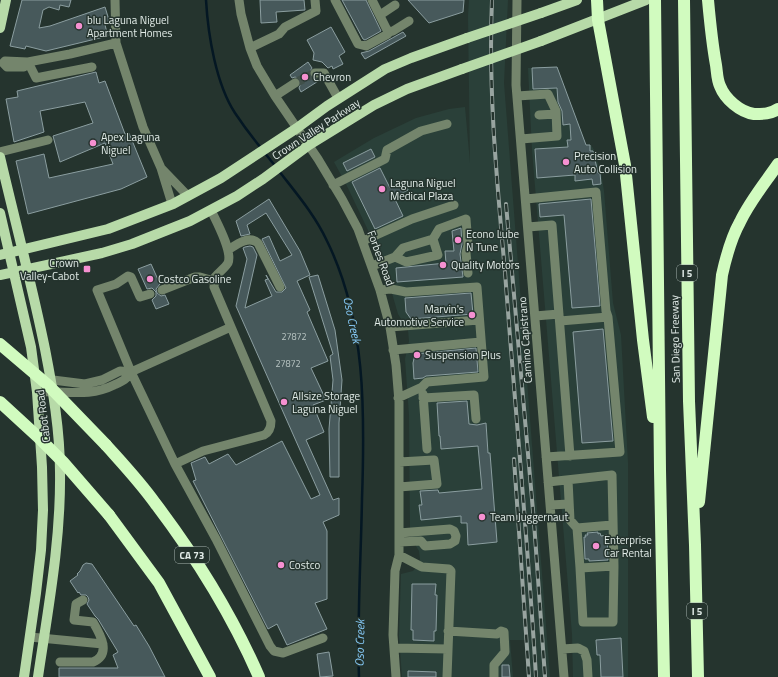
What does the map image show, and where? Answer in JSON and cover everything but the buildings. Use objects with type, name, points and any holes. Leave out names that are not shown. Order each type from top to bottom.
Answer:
[{"type":"highway","points":[[597,0],[598,20],[625,165],[643,340],[660,470]]},
{"type":"highway","name":"San Diego Freeway","points":[[655,0],[660,470],[664,677]]},
{"type":"highway","name":"San Diego Freeway","points":[[684,0],[689,394],[698,677]]},
{"type":"highway","points":[[708,0],[711,35],[719,86],[733,104],[749,113],[762,114],[773,112],[778,109]]},
{"type":"highway","points":[[695,546],[722,275],[727,253],[739,222],[753,199],[778,164]]},
{"type":"highway","name":"CA 73","points":[[0,344],[48,385],[106,445],[154,501],[192,555],[228,613],[259,677]]},
{"type":"highway","points":[[0,402],[38,436],[63,462],[109,515],[159,583],[210,677]]},
{"type":"main road","points":[[0,28],[6,0]]},
{"type":"main road","name":"Crown Valley Parkway","points":[[5,254],[108,229],[172,204],[221,178],[297,128],[338,98],[385,69],[467,38],[577,0]]},
{"type":"main road","name":"Crown Valley Parkway","points":[[0,275],[102,253],[132,244],[190,221],[263,179],[309,145],[374,105],[407,89],[598,20],[646,0]]},
{"type":"main road","name":"Cabot Road","points":[[0,157],[27,269],[51,379],[60,471],[58,536],[38,677]]},
{"type":"main road","name":"Cabot Road","points":[[0,213],[5,254],[13,272],[31,347],[38,392],[42,467],[43,510],[41,550],[24,677]]},
{"type":"street","points":[[115,0],[116,42],[143,127],[161,168],[172,204]]},
{"type":"street","name":"Forbes Road","points":[[239,0],[250,48],[257,66],[275,96],[309,145],[358,229],[380,290],[390,327],[394,350],[398,398],[399,555],[395,571],[394,648],[396,677]]},
{"type":"street","points":[[250,48],[279,34],[285,27],[316,11],[315,0]]},
{"type":"street","points":[[335,0],[358,44],[366,46],[409,21]]},
{"type":"street","points":[[372,0],[388,32]]},
{"type":"street","name":"Camino Capistrano","points":[[517,0],[517,96],[564,677]]},
{"type":"street","points":[[380,15],[395,5]]},
{"type":"street","points":[[2,63],[6,61],[28,62],[70,54],[116,42]]},
{"type":"street","points":[[28,62],[36,78],[92,67]]},
{"type":"street","points":[[315,72],[324,73],[338,98]]},
{"type":"street","points":[[275,96],[295,83]]},
{"type":"street","points":[[517,96],[548,94],[556,114],[557,136],[521,139]]},
{"type":"street","points":[[539,114],[556,114]]},
{"type":"street","points":[[333,185],[385,159],[387,150],[421,131],[447,124]]},
{"type":"street","points":[[0,152],[48,140]]},
{"type":"street","points":[[161,168],[188,196]]},
{"type":"street","points":[[526,199],[596,192],[620,452],[546,457]]},
{"type":"street","points":[[363,241],[412,219],[454,205]]},
{"type":"street","points":[[175,464],[203,450],[264,435],[270,430],[271,420],[214,287],[215,276],[228,263],[228,250],[211,210]]},
{"type":"street","points":[[372,266],[395,257],[403,248],[433,239],[439,229],[466,219],[468,245],[466,253],[468,273]]},
{"type":"street","points":[[528,227],[552,225],[570,456]]},
{"type":"street","points":[[395,257],[406,262],[438,255],[433,239]]},
{"type":"street","points":[[228,250],[242,242],[255,240],[258,243],[280,287]]},
{"type":"street","points":[[150,294],[140,297],[129,276],[126,276],[116,284],[97,290],[131,372],[175,464],[274,651],[283,654],[324,638]]},
{"type":"street","points":[[162,290],[195,277],[214,281]]},
{"type":"street","points":[[380,290],[391,289],[406,292],[477,287],[484,377],[427,382],[422,387],[398,398]]},
{"type":"street","points":[[535,316],[608,317]]},
{"type":"street","points":[[390,327],[479,320]]},
{"type":"street","points":[[36,379],[51,379],[85,384],[102,380],[120,371],[131,372],[231,327]]},
{"type":"street","points":[[394,350],[481,342]]},
{"type":"street","points":[[38,392],[53,391],[78,393],[99,391],[126,379],[131,372]]},
{"type":"street","points":[[422,387],[427,449]]},
{"type":"street","points":[[423,398],[474,395],[476,419]]},
{"type":"street","points":[[399,462],[434,460],[437,484],[399,487]]},
{"type":"street","points":[[548,482],[612,475],[614,566],[613,622],[582,622],[577,528],[570,520],[568,480]]},
{"type":"street","points":[[550,505],[569,504]]},
{"type":"street","points":[[577,528],[612,525]]},
{"type":"street","points":[[450,529],[454,531],[456,536],[455,541],[450,544],[425,546],[421,541],[399,538],[450,529]]},
{"type":"street","points":[[399,555],[422,567],[451,570],[447,677]]},
{"type":"street","points":[[580,568],[614,566]]},
{"type":"street","points":[[60,662],[93,662],[98,660],[100,656],[103,644],[102,638],[93,622],[74,620],[76,604],[83,600]]},
{"type":"street","points":[[448,631],[497,634],[501,631],[504,632],[505,652],[494,666],[494,677]]},
{"type":"street","points":[[30,636],[103,644]]},
{"type":"street","points":[[394,648],[448,649]]},
{"type":"street","points":[[562,649],[578,648],[584,651],[587,660],[588,677]]},
{"type":"shaded area","points":[[469,0],[508,0],[504,83],[550,677],[527,677],[525,640],[510,640],[513,677],[402,677],[399,636],[401,574],[413,571],[419,564],[420,559],[419,551],[411,538],[410,529],[409,415],[405,359],[409,341],[408,330],[398,314],[376,247],[334,162],[374,138],[416,118],[449,109],[465,107],[470,163]]},
{"type":"shaded area","points":[[557,67],[586,145],[591,145],[594,150],[601,172],[604,191],[613,303],[621,335],[628,463],[628,677],[573,677],[572,634],[532,150],[528,68]]},
{"type":"waterway","name":"Oso Creek","points":[[206,0],[214,59],[223,88],[235,113],[261,148]]},
{"type":"waterway","name":"Oso Creek","points":[[264,152],[276,167]]},
{"type":"waterway","name":"Oso Creek","points":[[279,171],[311,213],[327,241],[340,271],[356,334],[363,400],[359,677]]},
{"type":"tunnel","points":[[295,83],[315,73]]},
{"type":"railway","points":[[492,0],[491,68],[494,136],[536,677]]},
{"type":"railway","points":[[506,204],[534,522],[545,677]]},
{"type":"railway","points":[[514,459],[529,677]]},
{"type":"place","name":"blu Laguna Niguel Apartment Homes","points":[[79,26]]},
{"type":"place","name":"Chevron","points":[[305,77]]},
{"type":"place","name":"Apex Laguna Niguel","points":[[93,143]]},
{"type":"place","name":"Precision Auto Collision","points":[[566,162]]},
{"type":"place","name":"Laguna Niguel Medical Plaza","points":[[382,189]]},
{"type":"place","name":"Econo Lube N Tune","points":[[458,240]]},
{"type":"place","name":"Quality Motors","points":[[443,265]]},
{"type":"place","name":"Crown Valley-Cabot","points":[[87,269]]},
{"type":"place","name":"Costco Gasoline","points":[[150,279]]},
{"type":"place","name":"Marvin's Automotive Service","points":[[472,315]]},
{"type":"place","name":"Suspension Plus","points":[[417,355]]},
{"type":"place","name":"Allsize Storage Laguna Niguel","points":[[284,402]]},
{"type":"place","name":"Team Juggernaut","points":[[482,517]]},
{"type":"place","name":"Enterprise Car Rental","points":[[596,546]]},
{"type":"place","name":"Costco","points":[[281,565]]}]
